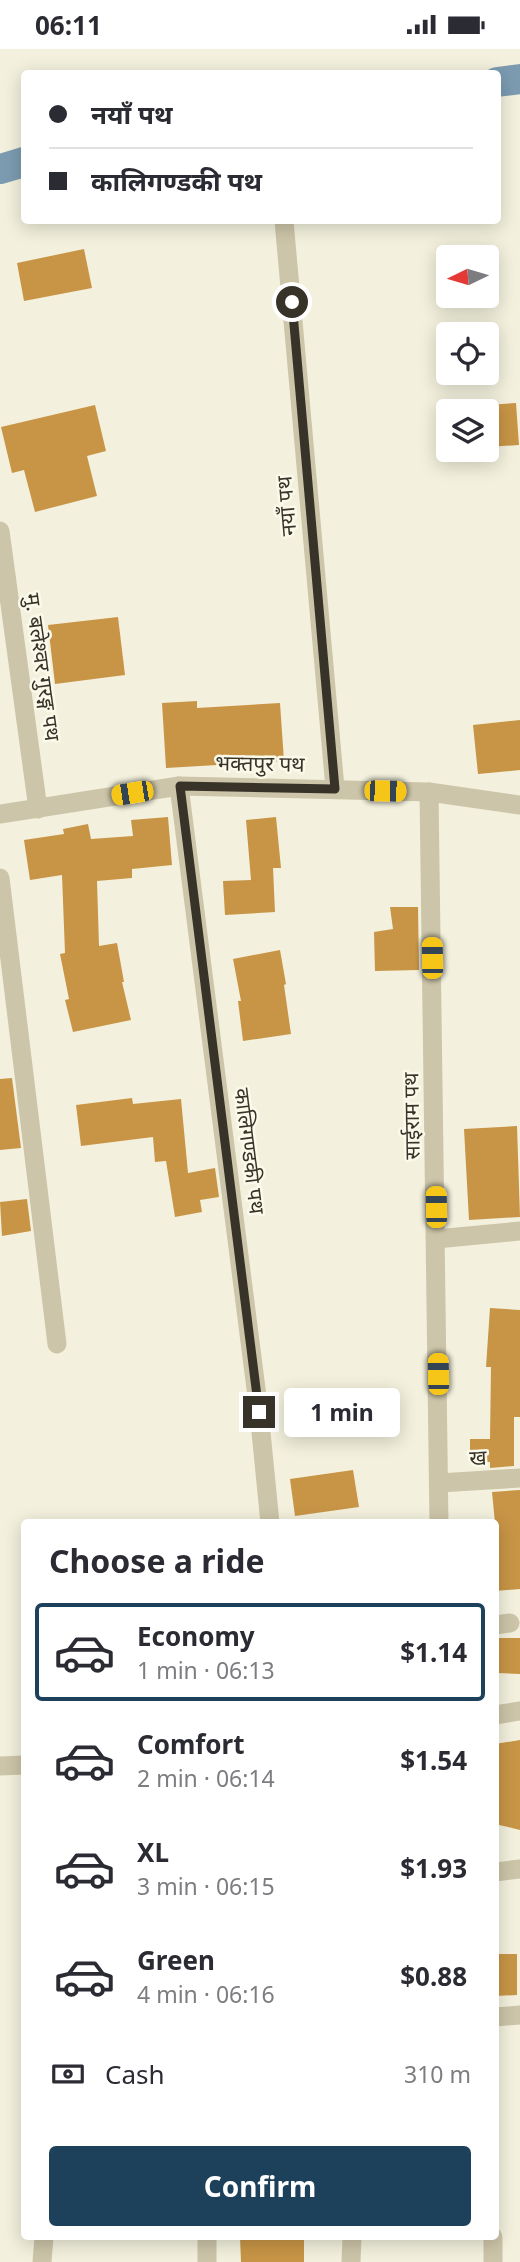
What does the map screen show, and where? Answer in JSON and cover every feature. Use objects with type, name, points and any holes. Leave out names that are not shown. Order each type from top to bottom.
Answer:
[{"type":"street","name":"नयाँ पथ","points":[[284,224],[335,789]]},
{"type":"street","name":"मु. बलेश्वर गुरङ्ग पथ","points":[[0,531],[38,809]]},
{"type":"street","name":"भक्तपुर पथ","points":[[0,814],[180,786],[429,792],[520,806]]},
{"type":"street","name":"कालिगण्डकी पथ","points":[[180,786],[259,1412],[270,1519]]},
{"type":"street","name":"साईराम पथ","points":[[429,792],[439,1519]]},
{"type":"street","points":[[0,878],[57,1344]]},
{"type":"street","points":[[436,1239],[520,1231]]},
{"type":"street","name":"ख","points":[[439,1483],[520,1478]]},
{"type":"street","points":[[499,1714],[520,1711]]},
{"type":"street","points":[[0,1766],[21,1765]]},
{"type":"street","points":[[499,1872],[520,1869]]},
{"type":"street","points":[[499,2017],[520,2015]]},
{"type":"street","points":[[42,2262],[44,2240]]},
{"type":"street","points":[[207,2240],[207,2262]]},
{"type":"street","points":[[351,2262],[352,2240]]},
{"type":"street","points":[[493,2240],[493,2262]]},
{"type":"building","points":[[84,249],[92,288],[24,301],[17,263]]},
{"type":"building","points":[[516,403],[519,445],[499,446],[499,404]]},
{"type":"building","points":[[95,405],[106,451],[87,456],[97,496],[35,512],[24,470],[12,473],[1,427]]},
{"type":"building","points":[[118,617],[125,675],[55,684],[48,625]]},
{"type":"building","points":[[197,701],[197,708],[280,703],[284,761],[166,768],[162,703]]},
{"type":"building","points":[[520,720],[520,770],[478,774],[473,725]]},
{"type":"building","points":[[168,817],[172,865],[132,869],[132,878],[97,881],[99,946],[117,943],[131,1020],[73,1032],[65,1000],[69,999],[60,954],[65,953],[62,875],[30,880],[24,840],[64,834],[63,829],[88,824],[91,839],[133,836],[131,820]]},
{"type":"building","points":[[276,817],[281,868],[273,868],[275,912],[225,915],[223,881],[251,880],[246,820]]},
{"type":"building","points":[[390,907],[418,907],[419,970],[375,971],[374,932],[393,929]]},
{"type":"building","points":[[280,950],[291,1034],[243,1041],[238,1001],[241,1001],[233,959]]},
{"type":"building","points":[[12,1078],[21,1148],[0,1150],[0,1079]]},
{"type":"building","points":[[132,1098],[133,1104],[181,1099],[188,1173],[215,1168],[219,1197],[200,1200],[202,1212],[175,1217],[166,1161],[155,1162],[153,1137],[81,1146],[76,1105]]},
{"type":"building","points":[[517,1126],[520,1217],[469,1220],[464,1129]]},
{"type":"building","points":[[27,1199],[31,1231],[2,1236],[0,1202]]},
{"type":"building","points":[[490,1308],[520,1310],[520,1417],[514,1417],[514,1466],[490,1468],[490,1462],[470,1461],[470,1439],[490,1439],[491,1367],[486,1367]]},
{"type":"building","points":[[353,1470],[359,1507],[295,1516],[290,1479]]},
{"type":"building","points":[[520,1490],[520,1589],[499,1591],[499,1519],[495,1519],[492,1492]]},
{"type":"building","points":[[499,1638],[520,1638],[520,1674],[499,1673]]},
{"type":"building","points":[[520,1740],[520,1830],[499,1825],[499,1743]]},
{"type":"building","points":[[499,1954],[517,1954],[517,1995],[499,1996]]},
{"type":"building","points":[[240,2240],[304,2240],[304,2262],[241,2262]]},
{"type":"waterway","points":[[501,81],[520,79]]},
{"type":"waterway","points":[[0,169],[21,163]]},
{"type":"route","points":[[259,1412],[180,786],[335,789],[292,302]]}]
